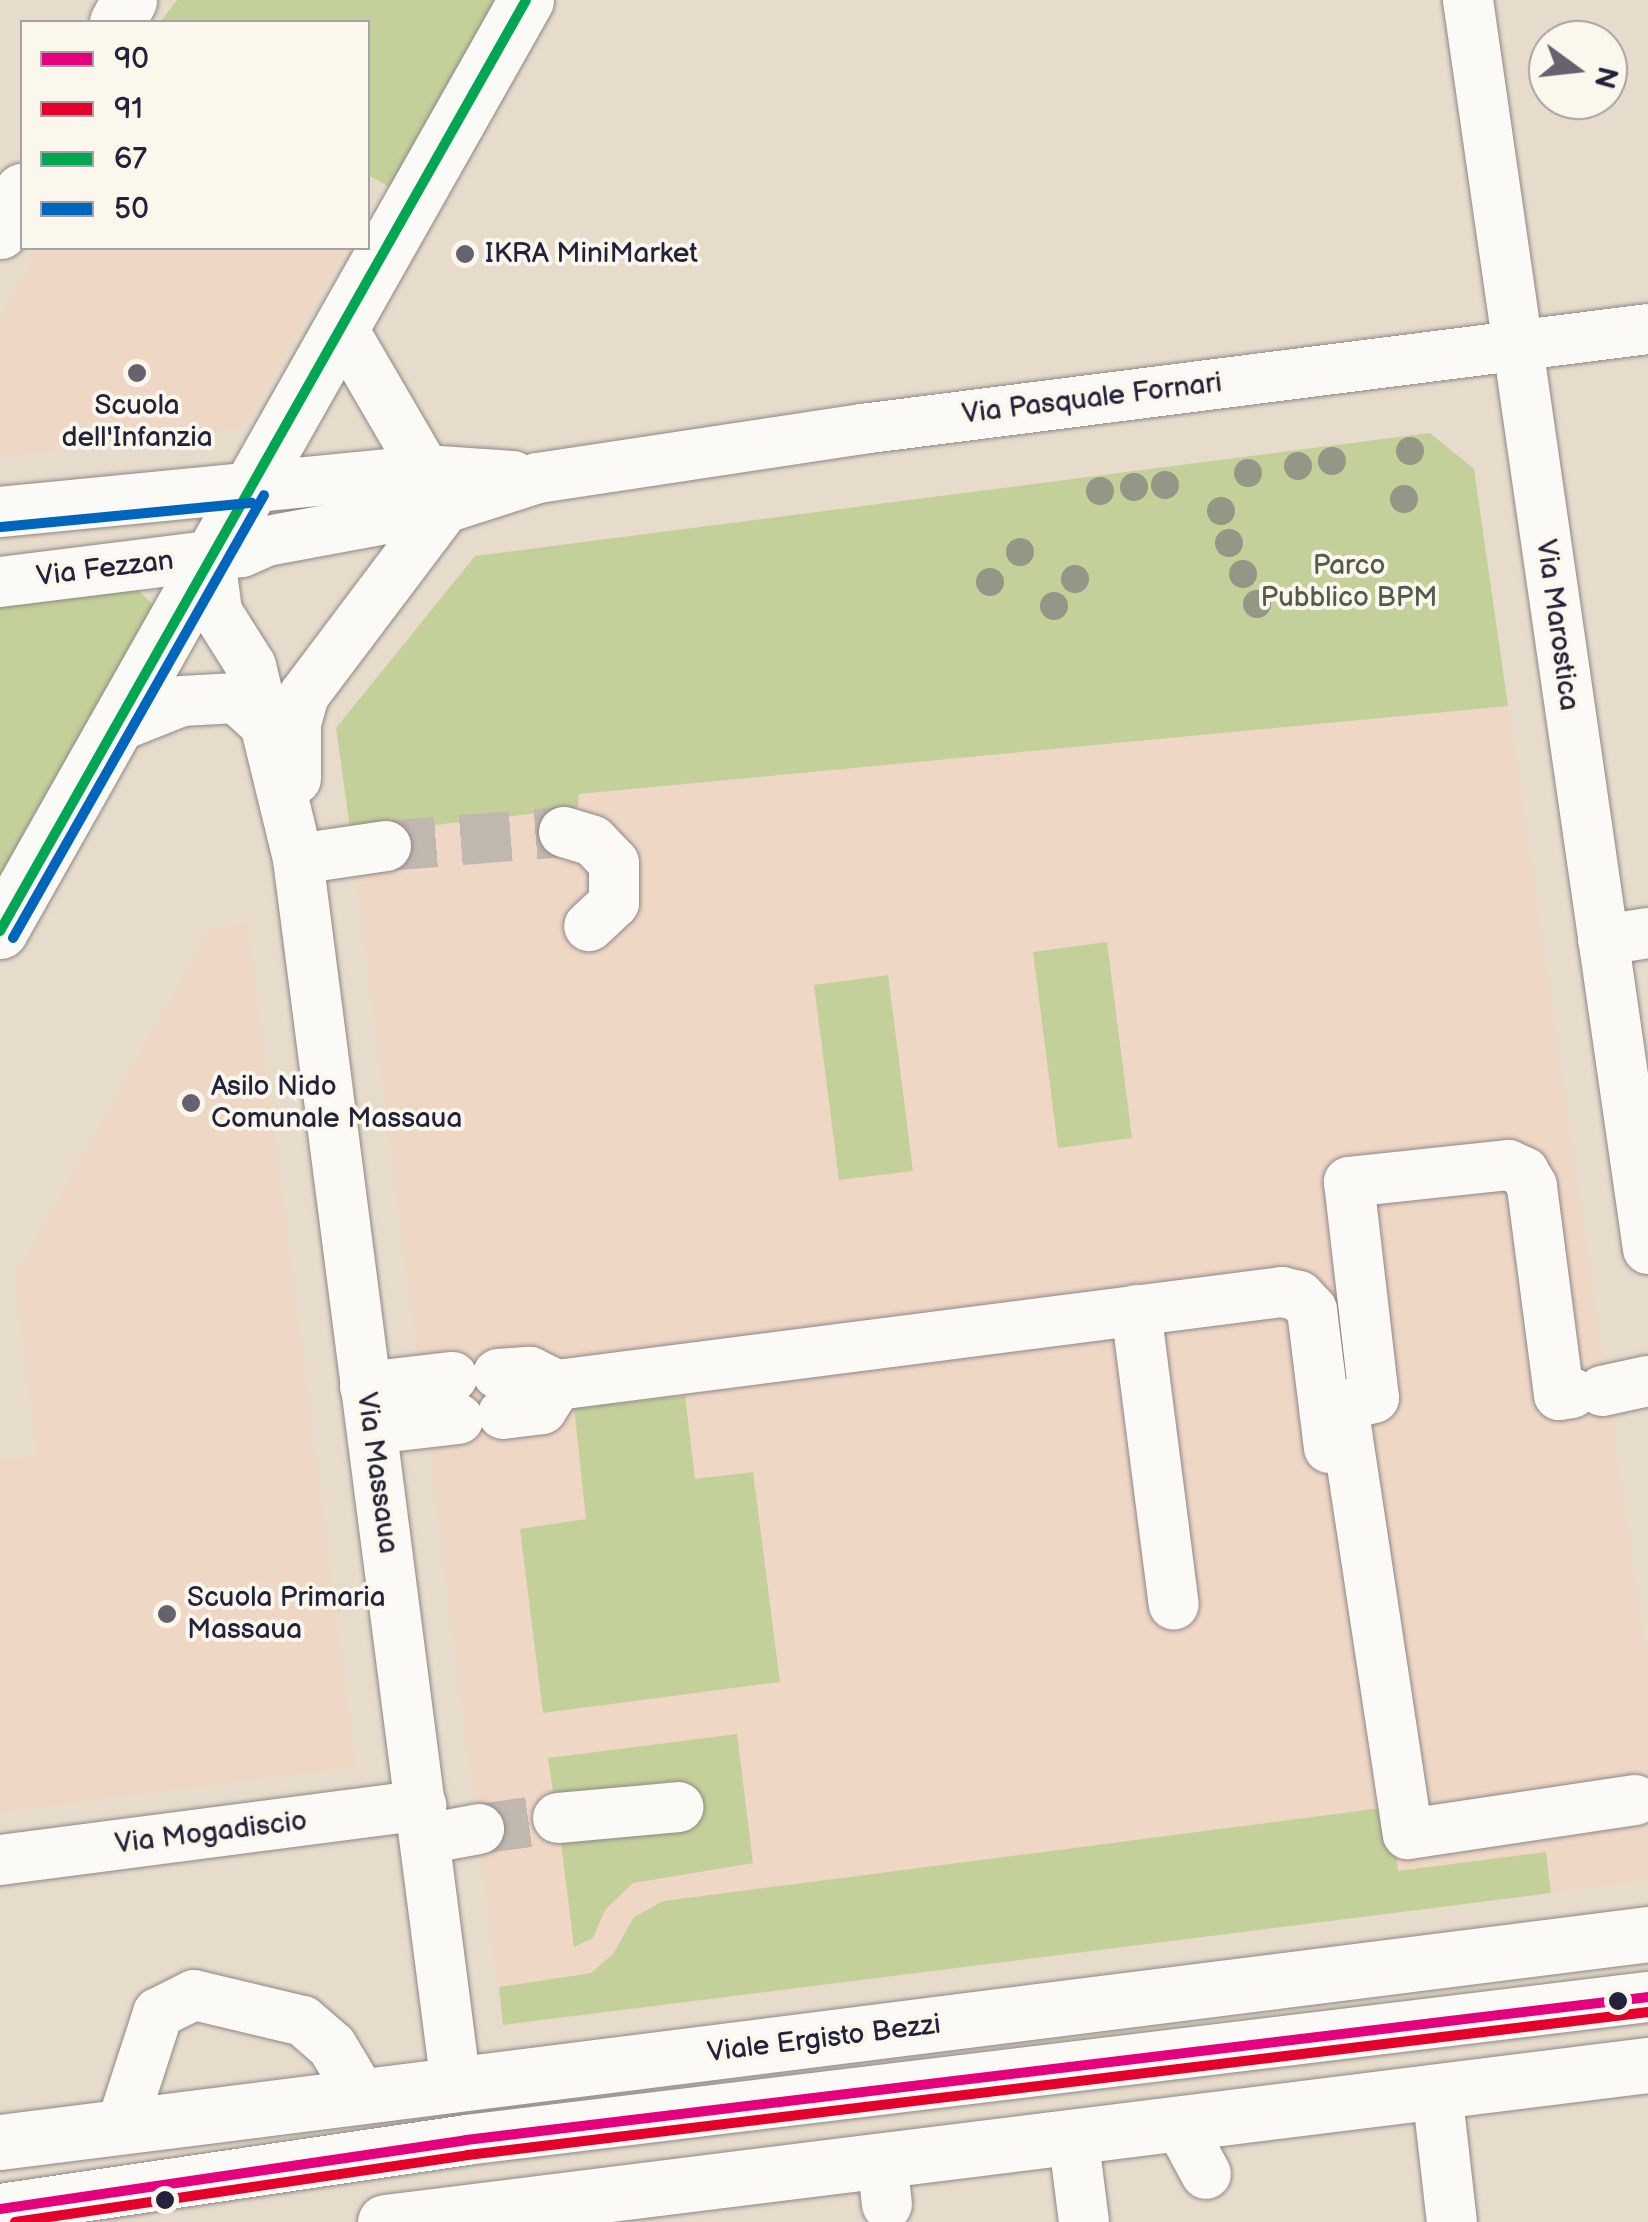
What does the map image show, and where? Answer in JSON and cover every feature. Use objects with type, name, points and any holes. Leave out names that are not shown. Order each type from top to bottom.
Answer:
[{"type":"main road","points":[[0,931],[210,557],[344,332],[526,0]]},
{"type":"main road","points":[[0,231],[20,195]]},
{"type":"main road","name":"Viale Ergisto Bezzi","points":[[0,2142],[1648,1934]]},
{"type":"main road","points":[[386,2222],[885,2182],[1074,2135],[1648,2065]]},
{"type":"street","name":"Via Marostica","points":[[1468,0],[1518,345],[1625,936],[1648,1250]]},
{"type":"street","name":"Via Pasquale Fornari","points":[[435,489],[538,478],[862,429],[1648,328]]},
{"type":"street","points":[[344,332],[435,489]]},
{"type":"street","points":[[0,512],[252,488],[435,489]]},
{"type":"street","points":[[298,859],[295,729],[304,695],[435,489]]},
{"type":"street","name":"Via Fezzan","points":[[0,582],[210,557],[435,489]]},
{"type":"street","points":[[210,557],[217,612],[244,649],[268,726],[298,859]]},
{"type":"street","points":[[114,728],[182,701],[236,698],[268,726]]},
{"type":"street","points":[[564,832],[593,841],[614,863],[614,904],[590,926]]},
{"type":"street","points":[[298,859],[386,846]]},
{"type":"street","name":"Via Massaua","points":[[298,859],[456,2086]]},
{"type":"street","points":[[1607,1389],[1559,1396],[1532,1186],[1524,1172],[1508,1165],[1349,1182],[1374,1398],[1342,1406],[1408,1834],[1634,1800]]},
{"type":"street","points":[[369,1408],[478,1396],[530,1372],[557,1385],[1282,1292],[1299,1296],[1312,1310],[1362,1711]]},
{"type":"street","points":[[1136,1310],[1174,1605]]},
{"type":"street","points":[[558,1818],[679,1807]]},
{"type":"street","name":"Via Mogadiscio","points":[[0,1860],[423,1822],[479,1830]]},
{"type":"street","points":[[121,2127],[158,2013],[194,1995],[304,2021],[332,2046],[363,2098]]},
{"type":"street","name":"Viale Ergisto Bezzi","points":[[0,2208],[562,2128],[1648,1997]]},
{"type":"street","points":[[1437,2091],[1452,2222]]},
{"type":"street","points":[[1178,2122],[1206,2174]]},
{"type":"street","points":[[1074,2135],[1084,2222]]},
{"type":"shaded area","name":"Scuola dell'Infanzia","points":[[39,250],[344,250],[243,428],[0,457],[0,319]]},
{"type":"shaded area","points":[[1508,706],[1648,1672],[1648,1880],[503,2025],[351,835],[562,810],[578,806],[578,794]]},
{"type":"shaded area","points":[[247,923],[355,1767],[0,1812],[0,1461],[38,1455],[15,1277],[210,929]]},
{"type":"green space","points":[[177,0],[501,0],[395,190],[370,176],[370,20],[162,20]]},
{"type":"green space","name":"Parco Pubblico BPM","points":[[1430,433],[1474,469],[1508,706],[579,794],[578,807],[562,810],[351,835],[336,728],[475,556]]},
{"type":"green space","points":[[135,587],[152,604],[149,623],[0,887],[0,604]]},
{"type":"green space","points":[[1107,942],[1132,1138],[1058,1148],[1033,952]]},
{"type":"green space","points":[[888,975],[913,1171],[839,1180],[814,985]]},
{"type":"green space","points":[[685,1396],[695,1479],[753,1472],[780,1682],[543,1713],[520,1529],[586,1519],[574,1408]]},
{"type":"green space","points":[[737,1734],[753,1863],[633,1883],[605,1910],[593,1938],[574,1947],[560,1835],[679,1823],[673,1781],[554,1799],[548,1758]]},
{"type":"green space","points":[[1390,1807],[1398,1871],[1546,1852],[1551,1893],[503,2025],[499,1987],[591,1973],[613,1954],[634,1917],[664,1901]]},
{"type":"tunnel","points":[[386,846],[564,832]]},
{"type":"tunnel","points":[[479,1829],[558,1818]]},
{"type":"transit line","name":"67","points":[[0,931],[526,0]]},
{"type":"transit line","name":"50","points":[[13,938],[264,495]]},
{"type":"transit line","name":"50","points":[[1,527],[252,503]]},
{"type":"transit line","name":"90","points":[[0,2209],[466,2140],[1648,1997]]},
{"type":"transit line","name":"91","points":[[15,2222],[468,2155],[1648,2012]]},
{"type":"place","name":"IKRA MiniMarket","points":[[465,254]]},
{"type":"place","name":"Scuola dell'Infanzia","points":[[137,373]]},
{"type":"place","name":"Asilo Nido Comunale Massaua","points":[[191,1103]]},
{"type":"place","name":"Scuola Primaria Massaua","points":[[167,1614]]}]
